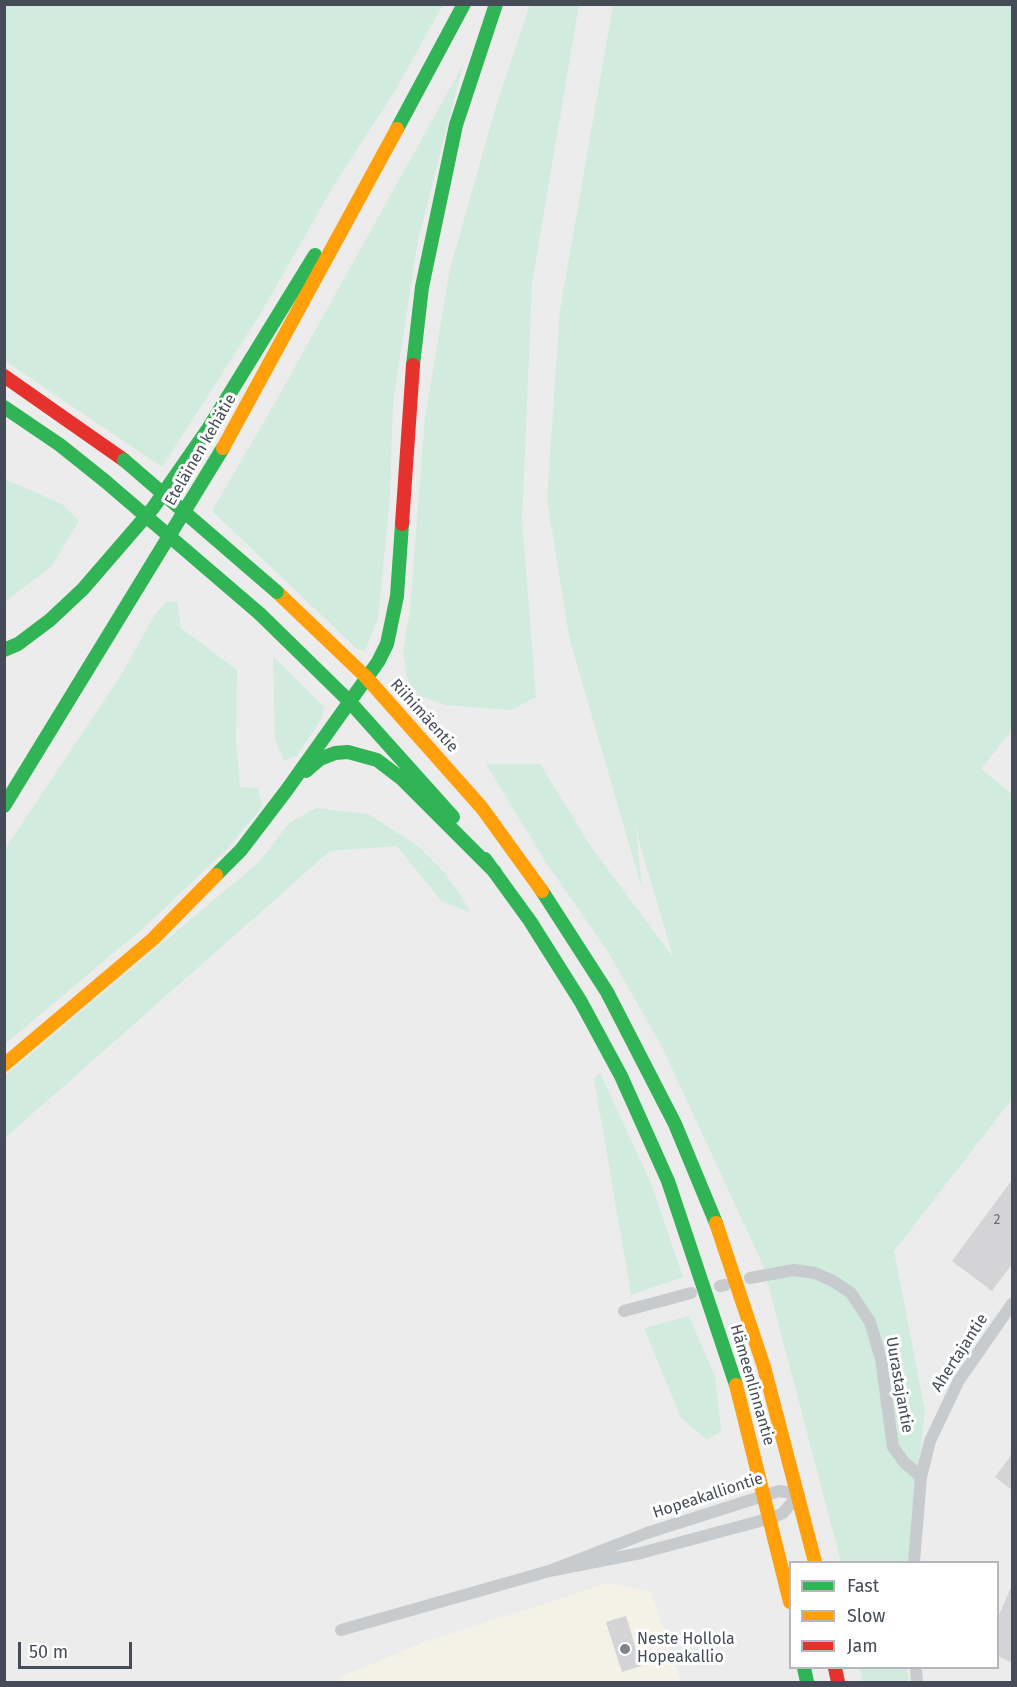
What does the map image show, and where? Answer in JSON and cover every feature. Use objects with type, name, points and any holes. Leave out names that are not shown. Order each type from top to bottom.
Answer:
[{"type":"main road","points":[[4,650],[18,644],[50,620],[83,589],[153,508],[183,466],[412,101],[464,4]]},
{"type":"main road","points":[[4,1065],[94,992],[201,893],[241,850],[286,792],[387,644],[393,619],[411,385],[422,287],[456,125],[495,4]]},
{"type":"main road","name":"Eteläinen kehätie","points":[[4,807],[231,433],[345,230],[412,101]]},
{"type":"main road","name":"Riihimäentie","points":[[4,376],[70,420],[124,460],[192,516],[277,592],[366,677],[482,808],[559,915],[607,992],[641,1054],[699,1179]]},
{"type":"main road","points":[[4,407],[105,481],[260,614],[349,701],[426,785],[495,872]]},
{"type":"main road","points":[[286,792],[320,759],[335,753],[348,752],[377,760],[402,778],[495,872]]},
{"type":"main road","name":"Hämeenlinnantie","points":[[495,872],[581,1002],[621,1076],[668,1181],[727,1355],[771,1518],[789,1598]]},
{"type":"main road","name":"Hämeenlinnantie","points":[[699,1179],[764,1367],[799,1494],[815,1561]]},
{"type":"street","name":"Uurastajantie","points":[[750,1278],[794,1270],[815,1273],[851,1293],[870,1322],[881,1359],[893,1447],[904,1462],[921,1477]]},
{"type":"street","points":[[624,1311],[691,1293]]},
{"type":"street","name":"Ahertajantie","points":[[914,1561],[921,1477],[930,1441],[958,1380],[1012,1304]]},
{"type":"street","name":"Hopeakalliontie","points":[[549,1571],[638,1537],[765,1495],[779,1491],[799,1494]]},
{"type":"street","name":"Hopeakalliontie","points":[[341,1630],[549,1571],[663,1547],[771,1518],[783,1513],[799,1494]]},
{"type":"shaded area","points":[[609,1583],[651,1592],[681,1682],[339,1682],[338,1678],[424,1642]]},
{"type":"green space","points":[[530,4],[579,5],[532,283],[522,521],[536,697],[511,710],[444,705],[410,692],[403,652],[410,610],[425,417],[450,269],[497,103]]},
{"type":"green space","points":[[4,5],[443,5],[396,89],[334,185],[259,316],[162,467],[5,361]]},
{"type":"green space","points":[[613,5],[1012,5],[1012,730],[981,769],[1012,794],[1012,1099],[894,1251],[925,1411],[908,1561],[841,1561],[763,1265],[662,1047],[608,952],[545,861],[486,764],[540,764],[592,848],[673,957],[639,841],[635,817],[642,889],[569,637],[547,499],[560,310]]},
{"type":"green space","points":[[463,65],[418,240],[393,402],[390,496],[378,618],[365,651],[357,649],[212,511]]},
{"type":"green space","points":[[5,479],[62,504],[79,521],[51,567],[5,602]]},
{"type":"green space","points":[[167,601],[177,602],[181,628],[237,670],[236,741],[240,787],[258,788],[262,807],[227,849],[148,924],[5,1044],[5,849],[120,677],[154,616]]},
{"type":"green space","points":[[273,656],[324,707],[322,718],[297,756],[284,761],[275,740]]},
{"type":"green space","points":[[316,808],[368,814],[417,845],[445,873],[472,913],[442,902],[397,846],[330,851],[5,1138],[5,1076],[260,861],[289,823]]},
{"type":"green space","points":[[600,1073],[651,1183],[683,1277],[631,1295],[594,1078]]},
{"type":"green space","points":[[689,1316],[715,1377],[721,1431],[707,1440],[681,1418],[644,1328]]},
{"type":"green space","points":[[860,1669],[907,1669],[909,1682],[862,1682]]},
{"type":"building","points":[[1012,1180],[1012,1264],[992,1291],[952,1261]]},
{"type":"building","points":[[1012,1454],[1012,1490],[995,1477]]},
{"type":"building","points":[[1012,1585],[1012,1663],[999,1656],[999,1615]]},
{"type":"building","points":[[626,1616],[641,1666],[622,1672],[606,1622]]},
{"type":"traffic: fast","points":[[397,129],[464,4]]},
{"type":"traffic: fast","points":[[413,365],[422,287],[456,125],[496,4]]},
{"type":"traffic: fast","points":[[4,650],[18,644],[50,620],[83,589],[153,508],[208,429],[315,255]]},
{"type":"traffic: fast","points":[[4,407],[60,445],[105,481]]},
{"type":"traffic: fast","points":[[4,806],[223,448]]},
{"type":"traffic: fast","points":[[124,460],[277,592]]},
{"type":"traffic: fast","points":[[105,481],[260,614]]},
{"type":"traffic: fast","points":[[216,875],[241,850],[286,791],[378,662],[387,644],[397,596],[402,524]]},
{"type":"traffic: fast","points":[[260,614],[349,701],[453,817]]},
{"type":"traffic: fast","points":[[306,771],[320,759],[335,753],[348,752],[377,760],[402,779],[495,872]]},
{"type":"traffic: fast","points":[[485,859],[530,921],[581,1002],[621,1076],[668,1181],[736,1385]]},
{"type":"traffic: fast","points":[[542,891],[607,992],[675,1124],[716,1223]]},
{"type":"traffic: fast","points":[[804,1669],[807,1682]]},
{"type":"traffic: slow","points":[[223,448],[397,129]]},
{"type":"traffic: slow","points":[[277,592],[366,677],[482,808],[542,891]]},
{"type":"traffic: slow","points":[[4,1065],[153,939],[216,875]]},
{"type":"traffic: slow","points":[[716,1223],[764,1367],[815,1561]]},
{"type":"traffic: slow","points":[[736,1385],[789,1598]]},
{"type":"traffic: jam","points":[[402,524],[413,365]]},
{"type":"traffic: jam","points":[[4,376],[124,460]]},
{"type":"traffic: jam","points":[[835,1669],[838,1682]]},
{"type":"place","name":"Neste Hollola Hopeakallio","points":[[625,1649]]}]
